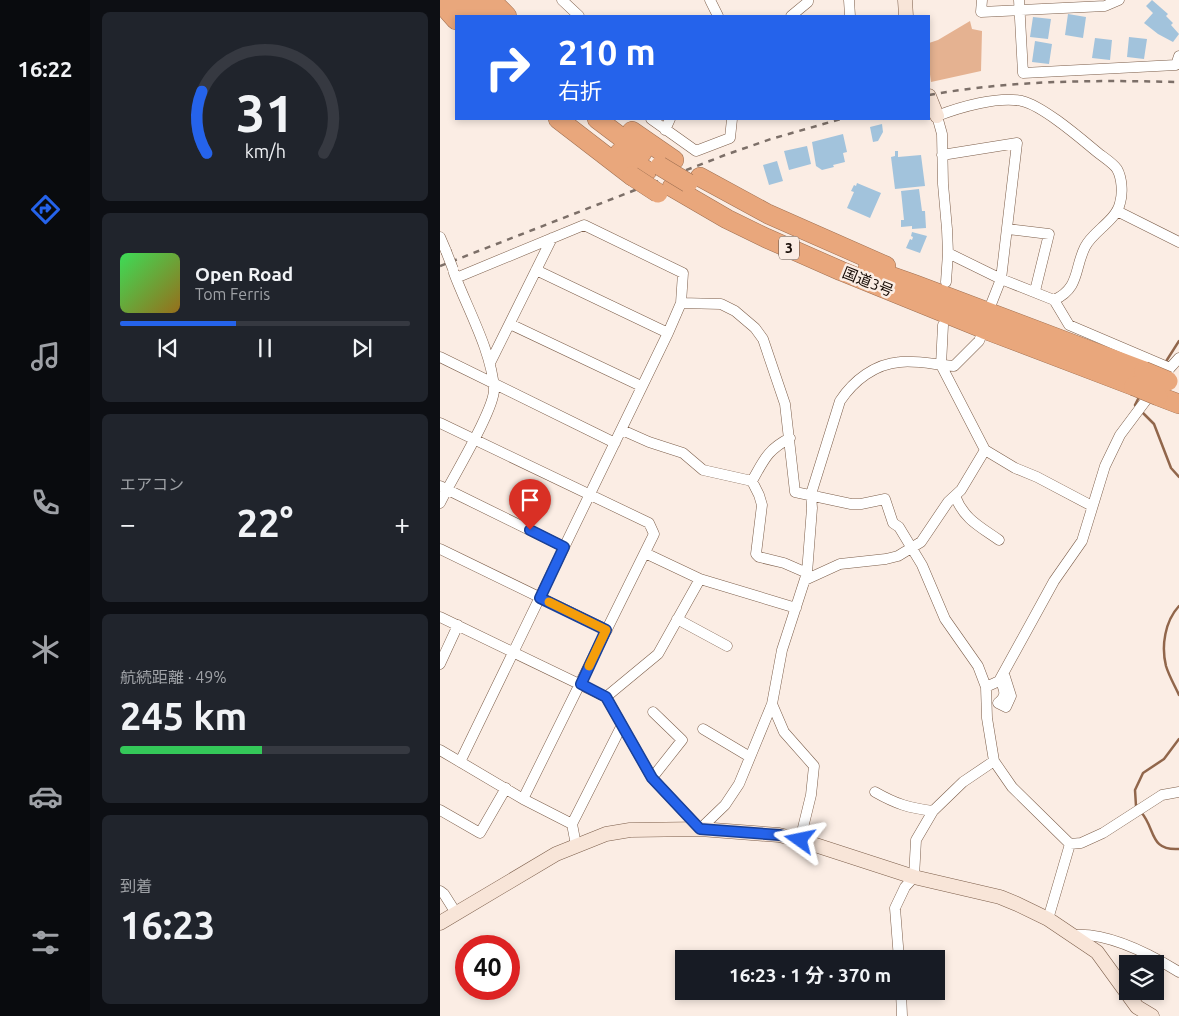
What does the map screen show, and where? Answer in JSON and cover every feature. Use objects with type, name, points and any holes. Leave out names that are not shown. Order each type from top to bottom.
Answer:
[{"type":"highway","points":[[456,0],[471,15]]},
{"type":"highway","points":[[476,0],[490,15]]},
{"type":"highway","points":[[491,0],[506,15]]},
{"type":"highway","points":[[440,2],[455,19]]},
{"type":"highway","points":[[560,120],[653,168],[680,185],[698,217],[755,247],[885,297],[913,292],[895,270],[768,214],[680,185],[653,168],[609,144],[579,120]]},
{"type":"highway","points":[[598,120],[653,168]]},
{"type":"highway","points":[[618,120],[653,168]]},
{"type":"highway","name":"国道3号","points":[[913,292],[1139,379],[1168,382],[1179,404]]},
{"type":"street","points":[[562,0],[578,15]]},
{"type":"street","points":[[710,0],[718,15]]},
{"type":"street","points":[[792,15],[808,0]]},
{"type":"street","points":[[849,0],[850,15]]},
{"type":"street","points":[[905,0],[906,15]]},
{"type":"street","points":[[982,0],[981,12],[1105,6],[1119,0]]},
{"type":"street","points":[[1019,0],[1023,73],[1176,65],[1179,56]]},
{"type":"street","points":[[930,98],[942,134],[948,253],[946,282]]},
{"type":"street","points":[[937,116],[963,106],[1011,100],[1024,102],[1046,113],[1116,168],[1121,178],[1120,202],[1117,211],[1088,241],[1081,254],[1069,290],[1054,300]]},
{"type":"street","points":[[652,120],[696,151],[730,138],[732,120]]},
{"type":"street","points":[[666,130],[670,120]]},
{"type":"street","points":[[700,829],[725,805],[739,784],[772,704],[782,650],[806,577],[812,508],[811,494],[840,401],[848,389],[870,371],[884,365],[900,362],[954,366],[979,341],[1001,279],[1017,143],[942,155]]},
{"type":"street","points":[[1117,211],[1179,242]]},
{"type":"street","points":[[455,274],[584,225],[683,273],[681,303],[668,334],[641,386],[622,430],[589,493],[514,653],[460,762]]},
{"type":"street","points":[[1008,229],[1049,234],[1034,291]]},
{"type":"street","points":[[440,237],[490,363],[494,390],[490,405],[474,439],[443,487],[440,503]]},
{"type":"street","points":[[490,363],[552,238]]},
{"type":"street","points":[[948,253],[1001,279],[1054,300],[1069,325],[1168,382]]},
{"type":"street","points":[[536,270],[668,334]]},
{"type":"street","points":[[681,303],[721,304],[735,311],[755,328],[763,339],[785,404],[795,492],[851,504],[860,504],[885,498],[893,522],[899,527],[922,565],[945,619],[978,666],[986,687],[987,718],[994,760],[1012,787],[1070,844],[1081,843],[1103,834],[1162,795],[1179,792]]},
{"type":"street","points":[[510,324],[641,386]]},
{"type":"street","points":[[944,325],[941,365],[955,389],[984,450],[1015,468],[1036,476],[1092,506]]},
{"type":"street","points":[[440,357],[615,443]]},
{"type":"street","points":[[986,687],[1002,676],[1054,581],[1082,541],[1105,466],[1120,435],[1168,382],[1179,359]]},
{"type":"street","points":[[440,423],[649,523],[654,534],[524,799]]},
{"type":"street","points":[[622,430],[649,442],[682,453],[703,470],[752,481]]},
{"type":"street","points":[[752,481],[768,453],[776,445],[790,438]]},
{"type":"street","points":[[806,577],[840,564],[898,556],[921,542],[939,515],[961,490],[984,450]]},
{"type":"street","points":[[752,481],[762,504],[756,554],[759,558],[784,563],[806,577]]},
{"type":"street","points":[[443,487],[564,547]]},
{"type":"street","points":[[955,496],[960,510],[969,519],[999,540]]},
{"type":"street","points":[[440,548],[606,630]]},
{"type":"street","points":[[645,553],[700,579],[796,608]]},
{"type":"street","points":[[606,697],[658,654],[700,579]]},
{"type":"street","points":[[440,617],[606,697],[652,778],[700,829]]},
{"type":"street","points":[[677,619],[727,646]]},
{"type":"street","points":[[440,664],[458,626]]},
{"type":"street","points":[[772,704],[784,732],[814,766],[811,795],[800,840]]},
{"type":"street","points":[[652,778],[682,740],[653,712]]},
{"type":"street","points":[[576,845],[572,824],[622,725]]},
{"type":"street","points":[[703,729],[750,757]]},
{"type":"street","points":[[440,750],[524,799],[572,824]]},
{"type":"street","points":[[898,950],[895,908],[905,887],[914,877],[916,840],[933,811],[963,782],[994,760]]},
{"type":"street","points":[[440,810],[480,833],[506,788]]},
{"type":"street","points":[[876,792],[896,804],[912,809],[933,811]]},
{"type":"street","points":[[440,923],[535,865],[576,845],[606,834],[630,830],[700,829],[780,835],[914,877],[1000,897],[1048,919],[1073,934],[1097,952],[1137,1007],[1152,1016]]},
{"type":"street","points":[[1048,919],[1070,844]]},
{"type":"street","points":[[440,891],[444,894],[456,914]]},
{"type":"street","points":[[1073,934],[1087,933],[1140,950],[1179,972]]},
{"type":"street","points":[[901,1000],[902,1016]]},
{"type":"shaded area","points":[[970,21],[972,29],[982,31],[981,71],[931,82],[930,43]]},
{"type":"building","points":[[1152,0],[1168,14],[1166,16],[1173,23],[1171,25],[1179,34],[1173,42],[1158,34],[1144,23],[1153,13],[1146,6]]},
{"type":"building","points":[[1068,14],[1086,17],[1083,38],[1065,35]]},
{"type":"building","points":[[1033,17],[1051,19],[1048,39],[1030,37]]},
{"type":"building","points":[[1129,37],[1147,39],[1144,59],[1127,57]]},
{"type":"building","points":[[1095,38],[1112,40],[1110,60],[1092,58]]},
{"type":"building","points":[[1035,41],[1052,44],[1049,64],[1032,62]]},
{"type":"building","points":[[882,124],[883,132],[878,141],[873,142],[870,127]]},
{"type":"building","points":[[843,134],[847,152],[843,153],[845,162],[822,170],[816,166],[812,142]]},
{"type":"building","points":[[807,146],[811,164],[789,170],[784,151]]},
{"type":"building","points":[[895,151],[898,151],[898,157],[921,155],[925,186],[895,189],[891,157],[895,156]]},
{"type":"building","points":[[777,161],[783,181],[769,185],[763,165]]},
{"type":"building","points":[[857,183],[881,193],[870,218],[847,208],[854,192],[851,191]]},
{"type":"building","points":[[919,189],[922,211],[925,211],[926,228],[912,229],[912,226],[901,227],[901,220],[904,220],[901,191]]},
{"type":"building","points":[[912,232],[927,236],[920,253],[906,248],[910,239],[912,240]]},
{"type":"waterway","points":[[1165,363],[1179,341]]},
{"type":"waterway","points":[[1137,407],[1135,405],[1139,397]]},
{"type":"waterway","points":[[1141,411],[1154,424],[1171,468],[1179,477]]},
{"type":"waterway","points":[[1179,606],[1167,626],[1164,642],[1167,670],[1179,695]]},
{"type":"waterway","points":[[1138,808],[1136,806],[1135,790],[1143,773],[1164,759],[1179,739]]},
{"type":"waterway","points":[[1141,812],[1158,843],[1169,849],[1179,849]]},
{"type":"railway","points":[[930,95],[991,86],[1054,82],[1179,82]]},
{"type":"railway","points":[[440,266],[725,155],[771,139],[838,120]]},
{"type":"slow traffic","points":[[549,602],[606,630],[589,666]]},
{"type":"route","points":[[530,530],[564,547],[540,598],[606,630],[581,684],[606,697],[652,778],[700,829],[780,835],[800,840]]}]
